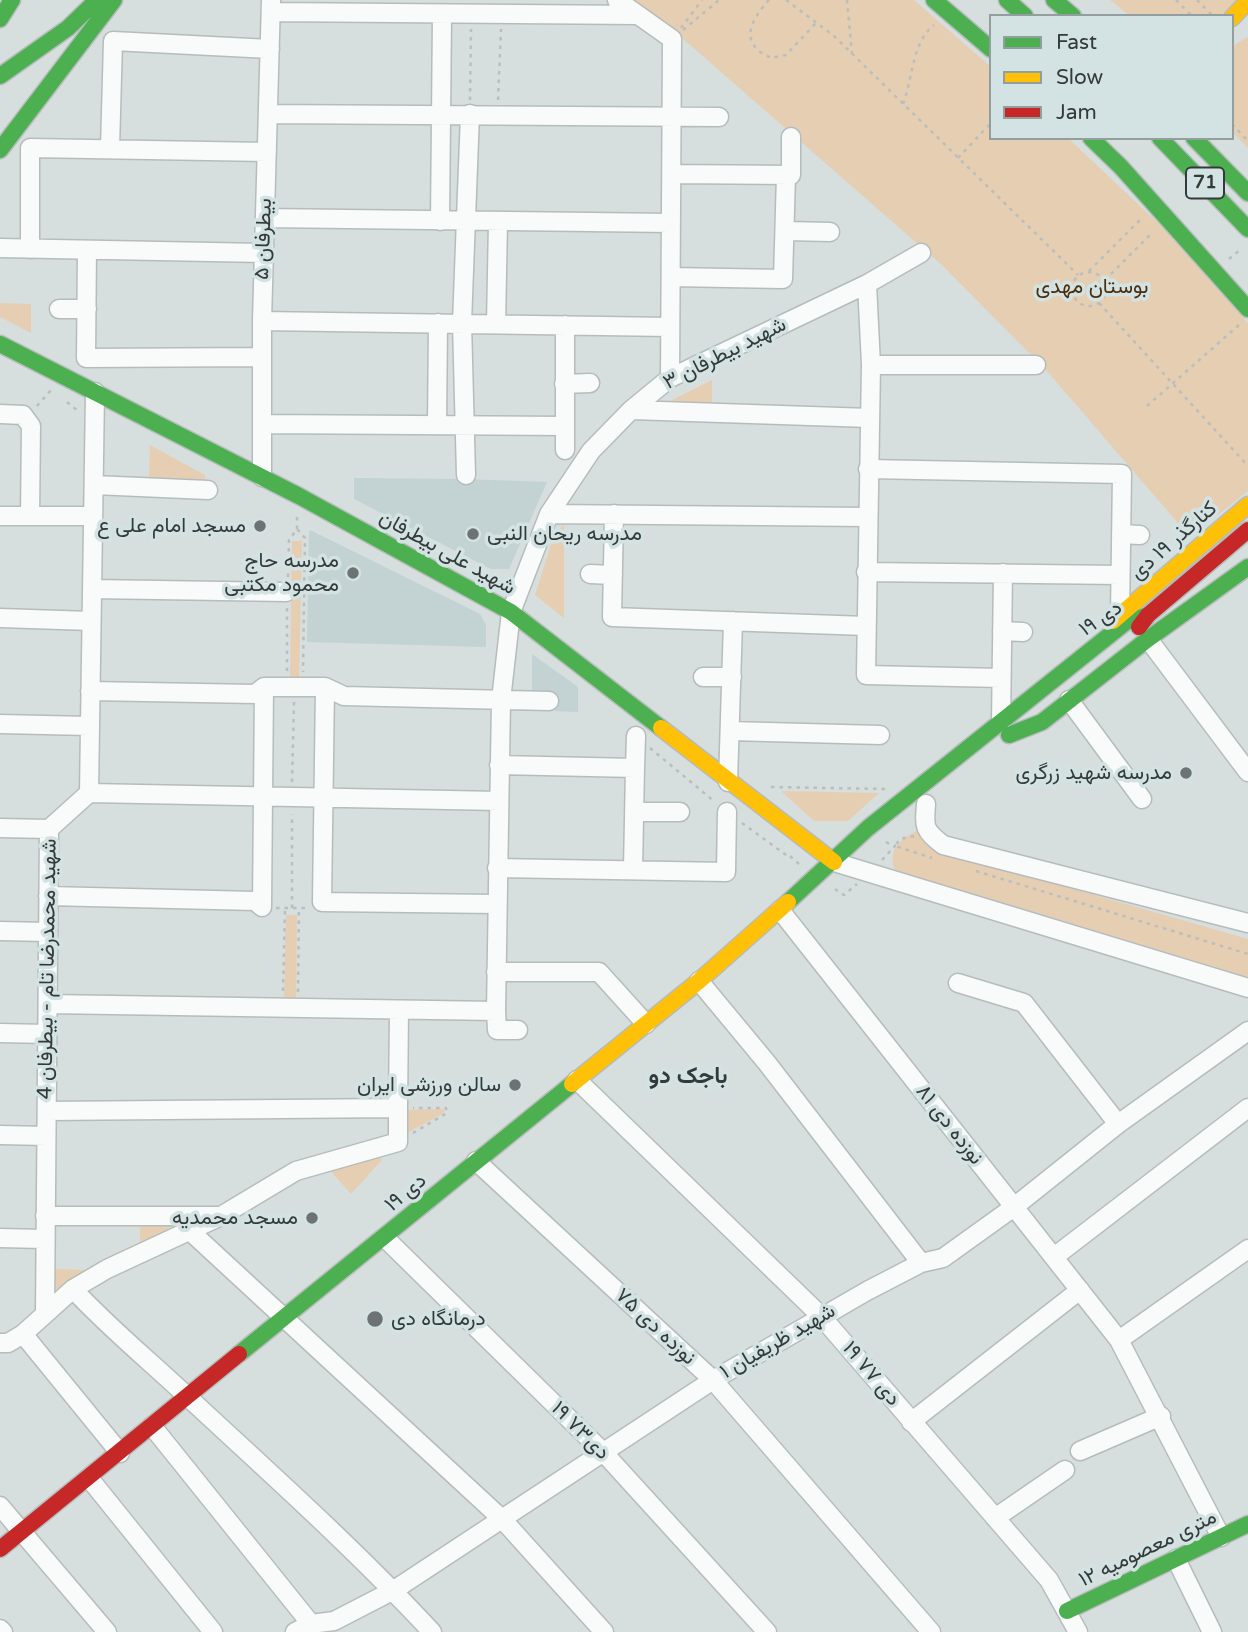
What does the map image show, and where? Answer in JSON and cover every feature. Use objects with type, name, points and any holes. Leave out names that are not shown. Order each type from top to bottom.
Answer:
[{"type":"main road","points":[[0,19],[12,0]]},
{"type":"main road","points":[[0,76],[68,28],[97,0]]},
{"type":"main road","points":[[0,150],[114,0]]},
{"type":"main road","points":[[933,0],[989,46]]},
{"type":"main road","points":[[1007,0],[1023,14]]},
{"type":"main road","points":[[1054,0],[1071,14]]},
{"type":"main road","points":[[1234,16],[1248,1]]},
{"type":"main road","points":[[1093,140],[1248,309]]},
{"type":"main road","name":"71","points":[[1162,140],[1248,229]]},
{"type":"main road","name":"71","points":[[1196,140],[1243,188]]},
{"type":"main road","points":[[1220,140],[1243,188]]},
{"type":"main road","name":"شهید علی بیطرفان","points":[[0,344],[262,477],[512,612],[834,862]]},
{"type":"main road","name":"کنارگذر ۱۹ دی","points":[[1037,693],[1046,674],[1248,505]]},
{"type":"main road","points":[[1149,615],[1248,530]]},
{"type":"main road","points":[[1005,729],[1042,722],[1148,639],[1245,576]]},
{"type":"main road","name":"۱۹ دی","points":[[988,752],[1037,693],[1126,622],[1149,615]]},
{"type":"main road","name":"۱۹ دی","points":[[0,1549],[699,981],[834,862],[849,844],[1135,632],[1149,615]]},
{"type":"main road","name":"۱۹ دی","points":[[834,862],[858,854],[931,799]]},
{"type":"main road","name":"۱۲ متری معصومیه","points":[[1067,1611],[1248,1524]]},
{"type":"street","points":[[617,0],[672,38],[670,377]]},
{"type":"street","points":[[271,6],[442,15],[638,15]]},
{"type":"street","name":"بیطرفان ۵","points":[[262,477],[262,321],[271,6]]},
{"type":"street","points":[[440,221],[442,15]]},
{"type":"street","points":[[110,148],[113,41],[270,49]]},
{"type":"street","points":[[268,114],[719,117]]},
{"type":"street","points":[[466,475],[462,323],[470,114]]},
{"type":"street","points":[[672,174],[791,175],[791,137]]},
{"type":"street","points":[[30,249],[30,148],[267,152]]},
{"type":"street","points":[[671,277],[783,279],[786,175]]},
{"type":"street","points":[[265,218],[671,223]]},
{"type":"street","points":[[496,324],[498,222]]},
{"type":"street","points":[[786,231],[830,232]]},
{"type":"street","points":[[0,248],[264,253]]},
{"type":"street","points":[[87,251],[86,358],[262,357]]},
{"type":"street","name":"شهید بیطرفان ۳","points":[[496,1011],[501,700],[512,612],[550,514],[591,451],[631,410],[670,377],[867,284],[922,253]]},
{"type":"street","points":[[867,284],[870,418],[866,675],[1001,678]]},
{"type":"street","points":[[59,309],[87,309]]},
{"type":"street","points":[[262,321],[670,327]]},
{"type":"street","points":[[437,424],[438,323]]},
{"type":"street","points":[[565,325],[565,450]]},
{"type":"street","points":[[870,365],[1036,365]]},
{"type":"street","points":[[564,384],[590,383]]},
{"type":"street","points":[[95,392],[89,793],[499,801]]},
{"type":"street","points":[[631,410],[870,418]]},
{"type":"street","points":[[0,414],[23,415],[31,426],[30,516]]},
{"type":"street","points":[[262,424],[565,426]]},
{"type":"street","points":[[868,469],[1122,474],[1119,615]]},
{"type":"street","points":[[94,485],[208,490]]},
{"type":"street","points":[[550,514],[867,517]]},
{"type":"street","points":[[614,514],[612,617],[866,626]]},
{"type":"street","points":[[0,516],[93,516]]},
{"type":"street","points":[[1121,534],[1140,534]]},
{"type":"street","points":[[866,572],[1120,575]]},
{"type":"street","points":[[1003,573],[1001,678],[1005,729]]},
{"type":"street","points":[[590,574],[613,575]]},
{"type":"street","points":[[92,589],[287,592]]},
{"type":"street","points":[[0,618],[91,621]]},
{"type":"street","points":[[728,782],[733,621]]},
{"type":"street","points":[[1002,631],[1023,632]]},
{"type":"street","points":[[1148,639],[1248,772]]},
{"type":"street","points":[[703,677],[732,677]]},
{"type":"street","points":[[90,691],[255,694],[264,687],[294,686],[325,687],[344,696],[550,701]]},
{"type":"street","points":[[262,907],[264,687]]},
{"type":"street","points":[[325,687],[322,902],[496,904]]},
{"type":"street","points":[[1069,700],[1142,799]]},
{"type":"street","points":[[0,724],[89,726]]},
{"type":"street","points":[[730,731],[880,735]]},
{"type":"street","points":[[633,869],[636,736]]},
{"type":"street","points":[[499,765],[635,768]]},
{"type":"street","name":"شهید محمدرضا تام - بیطرفان 4","points":[[45,1313],[49,829],[89,793]]},
{"type":"street","points":[[931,799],[924,825],[928,833],[943,845],[1248,923]]},
{"type":"street","points":[[635,812],[680,812]]},
{"type":"street","points":[[497,868],[726,872],[727,812]]},
{"type":"street","points":[[0,828],[49,829]]},
{"type":"street","points":[[834,862],[1248,988]]},
{"type":"street","points":[[48,896],[255,901],[262,907]]},
{"type":"street","name":"نوزده دی ۸۱","points":[[780,910],[1119,1339],[1221,1536]]},
{"type":"street","points":[[0,931],[47,932]]},
{"type":"street","points":[[496,972],[599,972],[646,1024]]},
{"type":"street","points":[[699,981],[767,1063],[921,1263]]},
{"type":"street","points":[[958,983],[1024,1003],[1118,1124]]},
{"type":"street","points":[[47,1004],[496,1011],[497,1030],[518,1030]]},
{"type":"street","points":[[0,1343],[8,1343],[23,1334],[73,1289],[107,1269],[220,1216],[296,1171],[398,1142],[399,1010]]},
{"type":"street","name":"شهید ظریفیان ۱","points":[[303,1628],[334,1621],[394,1590],[713,1380],[821,1316],[921,1263],[943,1258],[1014,1207],[1118,1124],[1248,1031]]},
{"type":"street","points":[[0,1034],[47,1034]]},
{"type":"street","name":"۱۹ دی ۷۷","points":[[577,1080],[821,1316],[1049,1580],[1078,1632]]},
{"type":"street","points":[[47,1111],[398,1108]]},
{"type":"street","points":[[1054,1257],[1248,1108]]},
{"type":"street","points":[[0,1135],[46,1136]]},
{"type":"street","name":"نوزده دی ۷۵","points":[[476,1161],[713,1380],[931,1632]]},
{"type":"street","points":[[45,1216],[220,1216]]},
{"type":"street","points":[[190,1231],[503,1520],[604,1632]]},
{"type":"street","points":[[0,1238],[44,1239]]},
{"type":"street","name":"۱۹ دی۷۳","points":[[385,1238],[604,1453],[767,1632]]},
{"type":"street","points":[[1119,1339],[1248,1249]]},
{"type":"street","points":[[73,1289],[115,1333],[188,1397],[394,1590],[432,1632]]},
{"type":"street","points":[[911,1422],[1080,1290]]},
{"type":"street","points":[[23,1334],[120,1453]]},
{"type":"street","points":[[1080,1451],[1161,1416]]},
{"type":"street","points":[[152,1426],[303,1628]]},
{"type":"street","points":[[995,1518],[1065,1470]]},
{"type":"street","points":[[89,1478],[213,1632]]},
{"type":"street","points":[[0,1506],[107,1632]]},
{"type":"street","points":[[1176,1559],[1212,1632]]},
{"type":"path","points":[[672,38],[702,0]]},
{"type":"path","points":[[672,38],[719,0]]},
{"type":"path","points":[[769,0],[751,24],[751,38],[756,49],[772,58],[786,55],[816,23]]},
{"type":"path","points":[[786,0],[852,54],[1078,275]]},
{"type":"path","points":[[847,0],[852,54]]},
{"type":"path","points":[[1176,0],[1190,14]]},
{"type":"path","points":[[1197,0],[1211,14]]},
{"type":"path","points":[[903,104],[911,84],[918,46],[928,30],[949,13]]},
{"type":"path","points":[[470,114],[471,15]]},
{"type":"path","points":[[498,114],[501,16]]},
{"type":"path","points":[[958,158],[989,125]]},
{"type":"path","points":[[1234,126],[1248,141]]},
{"type":"path","points":[[1089,271],[1095,272],[1104,281],[1106,292],[1099,303],[1088,306],[1077,302],[1071,291],[1074,279],[1089,271],[1155,205]]},
{"type":"path","points":[[1104,281],[1167,218]]},
{"type":"path","points":[[1222,266],[1248,243]]},
{"type":"path","points":[[1099,303],[1248,466]]},
{"type":"path","points":[[1147,406],[1239,325]]},
{"type":"path","points":[[26,419],[52,388]]},
{"type":"path","points":[[294,686],[287,592],[289,540],[297,529],[297,517],[310,523]]},
{"type":"path","points":[[294,686],[305,538],[297,529]]},
{"type":"path","points":[[636,736],[727,812],[789,857]]},
{"type":"path","points":[[763,787],[887,789]]},
{"type":"path","points":[[928,833],[900,838],[895,846],[934,858]]},
{"type":"path","points":[[973,870],[1248,954]]},
{"type":"path","points":[[262,907],[319,908],[322,902]]},
{"type":"path","points":[[285,908],[290,1008]]},
{"type":"path","points":[[290,1008],[299,908]]},
{"type":"path","points":[[398,1108],[446,1108],[446,1113],[398,1142]]},
{"type":"shaded area","name":"مدرسه ریحان النبی","points":[[354,478],[547,482],[509,569],[491,569],[354,499]]},
{"type":"shaded area","name":"مدرسه حاج محمود مکتبی","points":[[310,530],[480,614],[486,625],[486,647],[307,642]]},
{"type":"shaded area","points":[[532,654],[578,687],[578,712],[555,711],[555,703],[532,702]]},
{"type":"green space","name":"بوستان مهدی","points":[[630,0],[914,0],[989,65],[989,140],[1070,140],[1159,224],[1248,323],[1248,491],[1190,537],[1046,370],[942,265],[682,38]]},
{"type":"green space","points":[[1110,0],[1237,0],[1223,14],[1128,14]]},
{"type":"green space","points":[[1248,37],[1248,148],[1234,134],[1234,45]]},
{"type":"green space","points":[[0,303],[31,304],[31,333],[0,317]]},
{"type":"green space","points":[[712,380],[712,408],[670,407],[670,401]]},
{"type":"green space","points":[[150,445],[205,475],[205,482],[149,480]]},
{"type":"green space","points":[[564,524],[564,618],[535,595],[554,535]]},
{"type":"green space","points":[[292,541],[302,541],[299,679],[290,679]]},
{"type":"green space","points":[[781,791],[879,793],[848,821],[814,821]]},
{"type":"green space","points":[[919,830],[924,843],[931,848],[1248,939],[1248,977],[895,870],[893,857],[897,846]]},
{"type":"green space","points":[[286,915],[297,915],[296,1000],[284,999]]},
{"type":"green space","points":[[444,1109],[444,1113],[407,1133],[407,1110]]},
{"type":"green space","points":[[379,1156],[382,1160],[351,1194],[329,1169]]},
{"type":"green space","points":[[140,1221],[173,1221],[174,1225],[140,1246]]},
{"type":"green space","points":[[55,1269],[86,1270],[57,1289]]},
{"type":"traffic: fast","points":[[0,19],[12,0]]},
{"type":"traffic: fast","points":[[0,76],[68,28],[97,0]]},
{"type":"traffic: fast","points":[[0,150],[114,0]]},
{"type":"traffic: fast","points":[[934,0],[989,47]]},
{"type":"traffic: fast","points":[[1007,0],[1023,14]]},
{"type":"traffic: fast","points":[[1054,0],[1071,14]]},
{"type":"traffic: fast","points":[[1093,140],[1121,167],[1248,309]]},
{"type":"traffic: fast","points":[[1162,140],[1248,229]]},
{"type":"traffic: fast","points":[[1196,140],[1248,193]]},
{"type":"traffic: fast","points":[[0,344],[299,496],[511,612],[661,728]]},
{"type":"traffic: fast","points":[[1009,735],[1042,722],[1148,639],[1248,567]]},
{"type":"traffic: fast","points":[[788,902],[868,828],[1126,622],[1148,615]]},
{"type":"traffic: fast","points":[[239,1354],[572,1084]]},
{"type":"traffic: fast","points":[[1067,1611],[1248,1524]]},
{"type":"traffic: slow","points":[[1234,16],[1248,1]]},
{"type":"traffic: slow","points":[[1113,621],[1248,505]]},
{"type":"traffic: slow","points":[[661,728],[834,862]]},
{"type":"traffic: slow","points":[[572,1084],[699,981],[788,902]]},
{"type":"traffic: jam","points":[[1139,627],[1148,615],[1248,530]]},
{"type":"traffic: jam","points":[[0,1549],[239,1354]]},
{"type":"place","name":"مسجد امام علی ع","points":[[260,526]]},
{"type":"place","name":"مدرسه ریحان النبی","points":[[473,534]]},
{"type":"place","name":"مدرسه حاج محمود مکتبی","points":[[353,573]]},
{"type":"place","name":"مدرسه شهید زرگری","points":[[1186,773]]},
{"type":"place","name":"سالن ورزشی ایران","points":[[515,1085]]},
{"type":"place","name":"مسجد محمدیه","points":[[312,1218]]},
{"type":"place","name":"درمانگاه دی","points":[[375,1319]]},
{"type":"district","name":"باجک دو","points":[[688,1077]]}]
